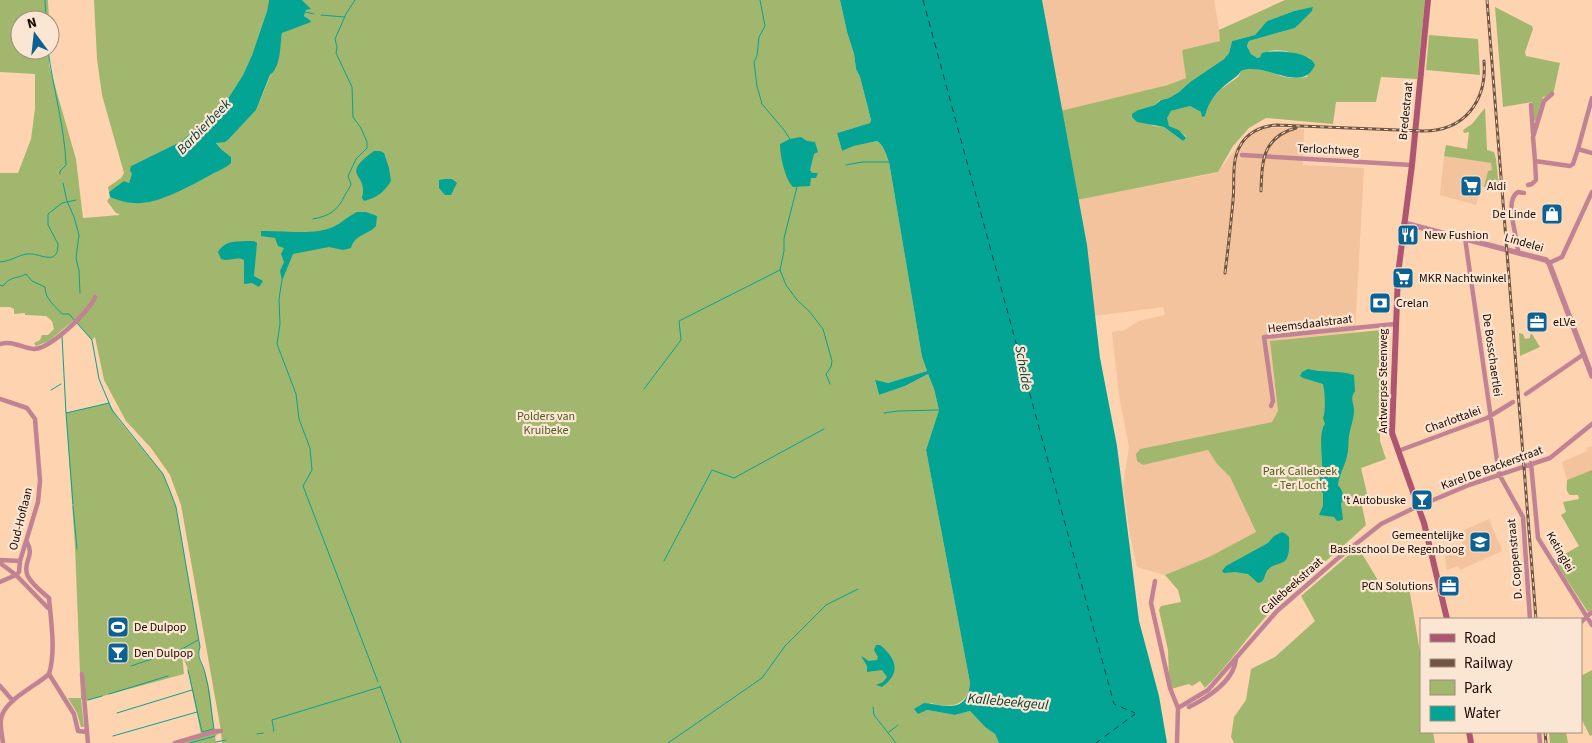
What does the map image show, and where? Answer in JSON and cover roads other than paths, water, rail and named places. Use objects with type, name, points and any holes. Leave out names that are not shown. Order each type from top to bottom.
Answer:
[{"type":"main road","name":"Bredestraat","points":[[1404,222],[1412,165],[1428,0]]},
{"type":"main road","name":"Antwerpse Steenweg","points":[[1404,222],[1395,324],[1392,433],[1419,506],[1447,618]]},
{"type":"street","points":[[1533,137],[1544,101],[1552,94]]},
{"type":"street","points":[[1535,161],[1570,166],[1573,164],[1592,98]]},
{"type":"street","points":[[1528,184],[1532,184],[1536,180],[1531,105]]},
{"type":"street","points":[[1578,149],[1592,153]]},
{"type":"street","name":"Terlochtweg","points":[[1242,155],[1412,165]]},
{"type":"street","points":[[1518,252],[1511,200],[1513,195],[1518,192],[1524,193]]},
{"type":"street","points":[[1549,263],[1562,257],[1592,192]]},
{"type":"street","name":"Lindelei","points":[[1404,222],[1542,258],[1549,263],[1592,376]]},
{"type":"street","name":"De Bosschaertlei","points":[[1465,238],[1500,474]]},
{"type":"street","points":[[0,344],[10,342],[35,348],[46,346],[87,311],[96,297]]},
{"type":"street","name":"Heemsdaalstraat","points":[[1272,406],[1273,401],[1264,337],[1395,324]]},
{"type":"street","points":[[1526,394],[1584,354]]},
{"type":"street","name":"Oud-Hoflaan","points":[[0,400],[27,408],[35,419],[40,481],[38,502],[20,561],[19,572],[16,575]]},
{"type":"street","name":"Charlottalei","points":[[1398,451],[1491,416],[1513,402]]},
{"type":"street","name":"Karel De Backerstraat","points":[[1419,506],[1500,474],[1553,456],[1592,424]]},
{"type":"street","name":"Ketinglei","points":[[1531,463],[1538,538],[1592,625]]},
{"type":"street","name":"D. Coppenstraat","points":[[1500,474],[1523,517],[1530,618]]},
{"type":"street","name":"Callebeekstraat","points":[[1178,708],[1208,690],[1277,611],[1344,552],[1381,524],[1419,506]]},
{"type":"street","points":[[3,743],[1,719],[3,712],[13,701],[49,674],[52,659],[49,598],[30,579],[27,572],[31,550],[27,542]]},
{"type":"street","points":[[0,562],[20,561]]},
{"type":"street","points":[[0,562],[16,575],[48,608]]},
{"type":"street","points":[[0,582],[16,575]]},
{"type":"street","points":[[1155,581],[1151,603],[1170,688],[1178,708],[1177,743]]},
{"type":"street","points":[[1582,621],[1592,612]]},
{"type":"street","name":"Callebeekstraat","points":[[1189,707],[1212,693],[1223,682],[1236,666],[1236,658]]},
{"type":"street","points":[[49,674],[74,714],[78,731],[87,732]]},
{"type":"street","points":[[82,674],[88,743]]},
{"type":"street","points":[[0,686],[13,701]]},
{"type":"street","points":[[175,743],[222,731]]},
{"type":"water","points":[[269,0],[302,0],[311,9],[306,10],[304,16],[311,22],[282,33],[276,67],[270,75],[256,110],[229,139],[225,142],[216,143],[231,157],[231,163],[188,187],[150,202],[133,203],[110,197],[109,192],[124,181],[129,183],[132,174],[131,166],[182,141],[229,97],[243,75],[252,55]]},
{"type":"water","name":"Schelde","points":[[840,0],[1042,0],[1087,245],[1100,358],[1117,446],[1139,621],[1159,696],[1167,743],[999,743],[995,734],[985,727],[970,711],[955,715],[927,710],[918,714],[914,709],[924,703],[947,706],[959,704],[968,693],[970,683],[926,450],[939,410],[934,389],[928,374],[905,386],[879,395],[875,380],[888,383],[927,371],[922,357],[886,153],[877,141],[854,146],[842,151],[837,133],[870,123],[871,120],[860,77],[856,69]]},
{"type":"water","points":[[1313,7],[1312,11],[1295,28],[1249,41],[1247,46],[1251,54],[1257,58],[1262,53],[1273,52],[1287,52],[1306,56],[1315,65],[1309,73],[1301,77],[1292,77],[1261,70],[1241,71],[1214,97],[1208,106],[1205,116],[1202,117],[1201,112],[1190,106],[1171,111],[1167,118],[1169,126],[1179,130],[1186,138],[1183,141],[1164,127],[1137,122],[1132,117],[1132,114],[1138,110],[1155,105],[1161,100],[1179,92],[1190,82],[1224,59],[1229,53],[1232,41],[1255,35],[1267,21],[1294,11]]},
{"type":"water","points":[[801,137],[807,141],[815,142],[818,152],[814,154],[810,170],[812,173],[818,173],[816,178],[811,178],[810,186],[793,187],[784,167],[780,144],[790,139]]},
{"type":"water","points":[[374,151],[384,153],[391,181],[380,194],[364,201],[362,198],[362,183],[356,170],[363,159]]},
{"type":"water","points":[[452,179],[457,183],[451,195],[445,195],[439,188],[439,180]]},
{"type":"water","points":[[357,212],[366,212],[377,216],[376,226],[355,240],[351,248],[343,250],[329,247],[293,254],[282,281],[280,271],[284,262],[281,254],[284,248],[278,246],[275,238],[261,236],[261,231],[307,232],[325,230]]},
{"type":"water","points":[[245,241],[257,243],[254,276],[263,281],[259,287],[252,283],[244,284],[244,260],[221,259],[218,252],[226,244]]},
{"type":"water","points":[[1308,369],[1354,375],[1355,391],[1352,399],[1354,413],[1349,436],[1348,453],[1338,485],[1343,494],[1341,504],[1342,520],[1337,521],[1334,517],[1319,515],[1323,506],[1323,493],[1318,489],[1318,482],[1322,471],[1321,439],[1325,424],[1323,418],[1325,396],[1323,384],[1300,376],[1302,372]]},
{"type":"water","points":[[1282,532],[1289,537],[1287,558],[1283,562],[1269,568],[1262,581],[1258,583],[1248,574],[1224,573],[1222,571],[1226,566],[1268,543],[1274,536]]},
{"type":"water","points":[[876,645],[880,645],[886,650],[894,666],[892,676],[882,687],[876,685],[883,682],[887,677],[882,670],[867,672],[867,666],[861,656],[869,661],[877,660],[878,657],[874,650]]},
{"type":"waterway","points":[[45,0],[46,10]]},
{"type":"waterway","name":"Barbierbeek","points":[[313,219],[333,212],[339,205],[351,185],[348,176],[356,159],[367,148],[367,142],[361,128],[353,117],[352,87],[336,53],[335,39],[346,14],[355,0]]},
{"type":"waterway","points":[[760,0],[765,26],[759,37],[757,56],[754,62],[757,86],[762,104],[790,139]]},
{"type":"waterway","points":[[305,12],[314,14]]},
{"type":"waterway","points":[[321,15],[344,17]]},
{"type":"waterway","points":[[50,60],[65,151],[66,165],[60,171],[60,174]]},
{"type":"waterway","points":[[846,165],[862,162],[889,162]]},
{"type":"waterway","points":[[63,183],[79,235],[76,258],[79,271],[80,293]]},
{"type":"waterway","points":[[797,187],[784,238],[784,251],[780,270],[786,285],[823,329],[832,361],[831,367],[826,374],[830,384]]},
{"type":"waterway","name":"Barbierbeek","points":[[0,262],[27,254],[47,257],[55,255],[58,244],[48,225],[48,214],[62,203],[76,200]]},
{"type":"waterway","points":[[644,389],[681,340],[679,321],[780,270]]},
{"type":"waterway","points":[[0,285],[3,286],[11,279],[26,274],[32,281],[45,287],[45,291],[54,305],[62,314],[69,314],[92,340],[99,379],[112,410],[163,474],[176,507],[200,647],[199,657],[207,680],[214,729]]},
{"type":"waterway","points":[[282,280],[279,299],[280,324],[277,344],[296,394],[299,419],[310,448],[312,470],[303,486],[378,682]]},
{"type":"waterway","points":[[62,336],[66,413],[109,403]]},
{"type":"waterway","points":[[51,390],[61,384]]},
{"type":"waterway","points":[[884,413],[939,410]]},
{"type":"waterway","points":[[66,413],[73,504]]},
{"type":"waterway","points":[[664,561],[712,470],[734,478],[824,429]]},
{"type":"waterway","points":[[73,506],[77,549]]},
{"type":"waterway","points":[[668,743],[762,678],[785,646],[826,605],[858,589]]},
{"type":"waterway","points":[[164,655],[182,649],[198,640]]},
{"type":"waterway","points":[[131,666],[161,656]]},
{"type":"waterway","points":[[188,670],[202,732],[213,729]]},
{"type":"waterway","points":[[109,694],[168,676]]},
{"type":"waterway","points":[[380,686],[401,743]]},
{"type":"waterway","points":[[273,731],[272,720],[380,687]]},
{"type":"waterway","points":[[117,713],[192,690]]},
{"type":"waterway","points":[[88,700],[102,696]]},
{"type":"waterway","points":[[873,707],[874,715],[896,743]]},
{"type":"waterway","points":[[113,736],[197,712]]},
{"type":"waterway","name":"Kallebeekgeul","points":[[889,732],[898,725]]},
{"type":"waterway","points":[[257,734],[263,733]]},
{"type":"waterway","points":[[190,743],[215,736]]},
{"type":"waterway","points":[[216,742],[226,740]]},
{"type":"railway","points":[[1487,0],[1536,618]]},
{"type":"railway","points":[[1225,273],[1234,193],[1235,158],[1246,137],[1260,129],[1276,125],[1423,131],[1438,130],[1451,126],[1462,119],[1477,101],[1482,89],[1484,61]]},
{"type":"railway","points":[[1261,191],[1262,170],[1270,144],[1285,132],[1296,128]]},
{"type":"railway","points":[[1545,733],[1546,743]]},
{"type":"place","name":"Aldi","points":[[1471,186]]},
{"type":"place","name":"De Linde","points":[[1552,214]]},
{"type":"place","name":"New Fushion","points":[[1408,235]]},
{"type":"place","name":"MKR Nachtwinkel","points":[[1403,278]]},
{"type":"place","name":"Crelan","points":[[1380,303]]},
{"type":"place","name":"eLVe","points":[[1537,322]]},
{"type":"place","name":"'t Autobuske","points":[[1422,500]]},
{"type":"place","name":"Gemeentelijke Basisschool De Regenboog","points":[[1480,542]]},
{"type":"place","name":"PCN Solutions","points":[[1449,586]]},
{"type":"place","name":"De Dulpop","points":[[118,627]]},
{"type":"place","name":"Den Dulpop","points":[[118,653]]},
{"type":"park label","name":"Polders van Kruibeke","points":[[546,423]]},
{"type":"park label","name":"Park Callebeek - Ter Locht","points":[[1300,478]]}]
